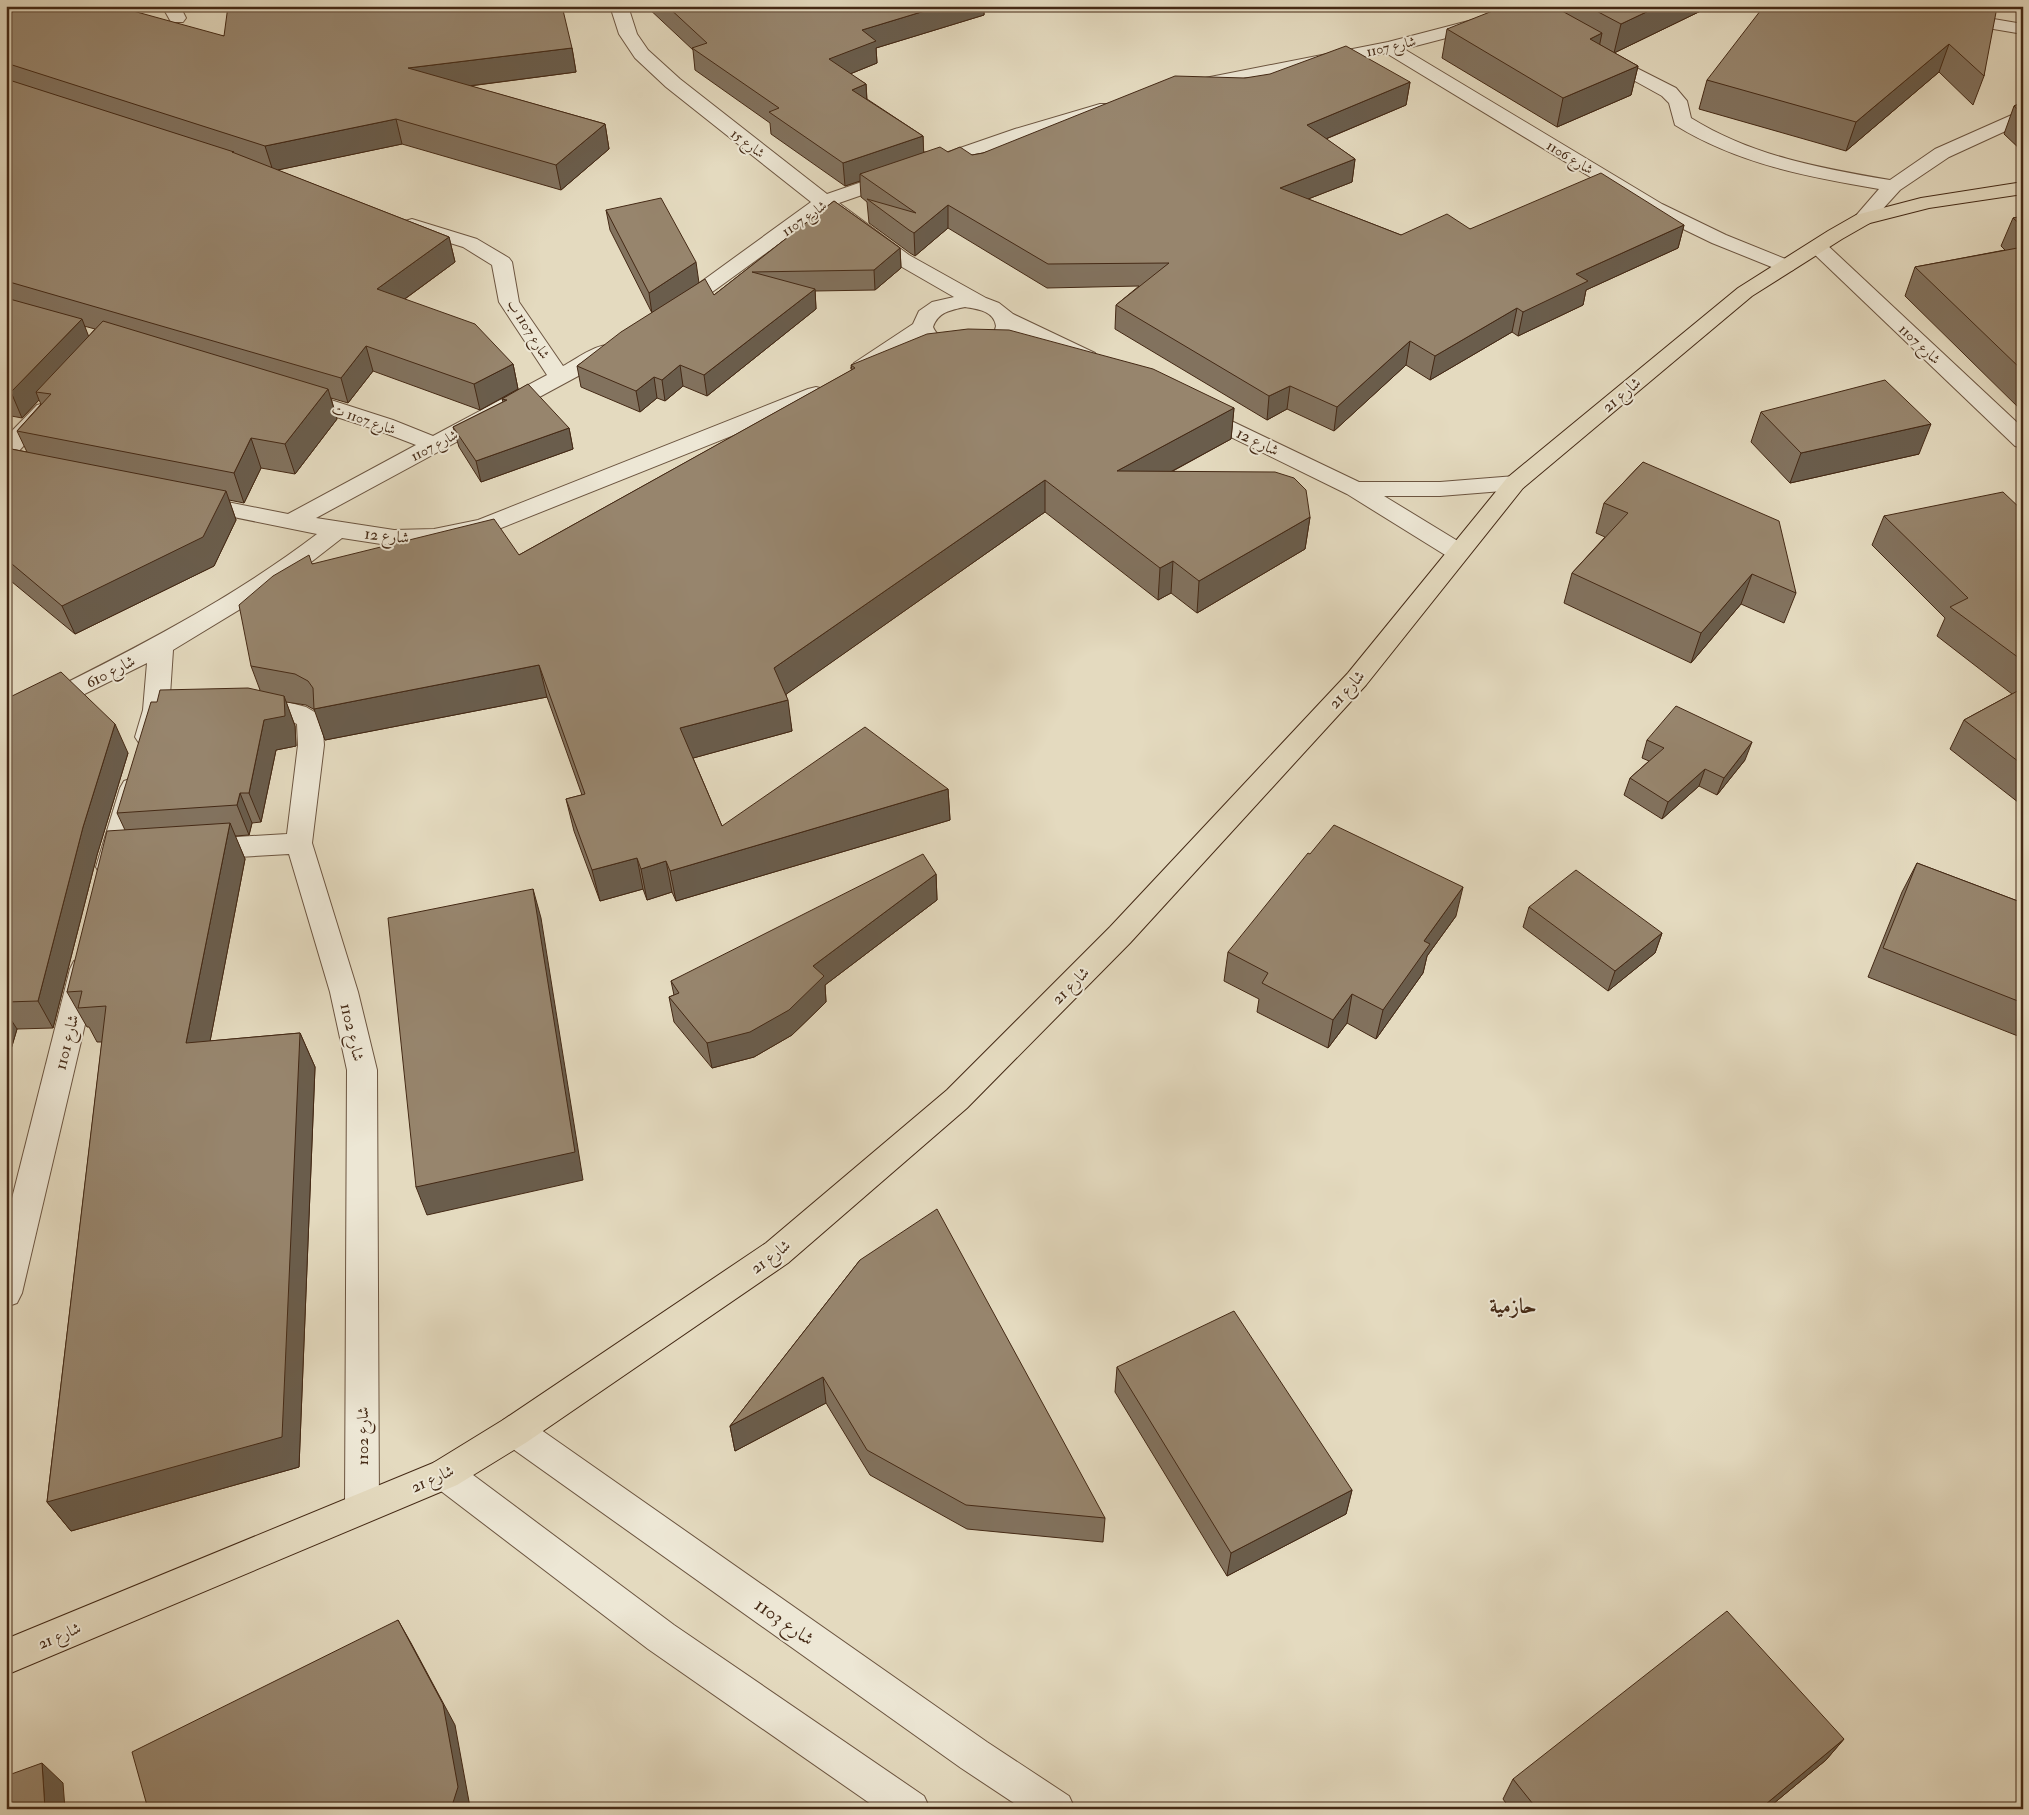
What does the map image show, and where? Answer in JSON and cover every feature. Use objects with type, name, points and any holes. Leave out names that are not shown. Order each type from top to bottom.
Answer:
[{"type":"main road","name":"شارع 21","points":[[6,1657],[445,1474],[515,1431],[777,1253],[957,1099],[1120,936],[1343,693],[1514,483],[1745,292],[1863,219],[1928,202],[2023,188]]},
{"type":"street","name":"شارع 15","points":[[619,6],[628,34],[641,54],[708,112],[824,202],[902,259],[979,303]]},
{"type":"street","name":"شارع 1107","points":[[1180,90],[1389,47],[1548,6]]},
{"type":"street","points":[[1525,13],[1551,27]]},
{"type":"street","points":[[1937,15],[2023,29]]},
{"type":"street","points":[[1584,46],[1669,92],[1678,101],[1682,121],[1700,134],[1756,155],[1805,169],[1893,186]]},
{"type":"street","name":"شارع 1106","points":[[1389,47],[1655,208],[1719,239],[1786,266]]},
{"type":"street","name":"شارع 1107","points":[[661,319],[719,280],[824,202],[1022,133],[1127,103]]},
{"type":"street","points":[[1863,219],[1893,186],[1942,153],[2023,116]]},
{"type":"street","name":"شارع 1107 ب","points":[[395,220],[470,243],[502,262],[509,302],[560,378]]},
{"type":"street","name":"شارع 1107","points":[[1818,247],[2023,441]]},
{"type":"street","name":"شارع 15","points":[[902,259],[925,320]]},
{"type":"street","points":[[991,347],[1108,368],[1006,319],[991,306],[979,303],[952,303],[925,320],[924,336],[932,344],[942,349],[968,352],[991,347],[1001,341],[1008,327],[1006,319]]},
{"type":"street","name":"شارع 12","points":[[842,382],[925,320]]},
{"type":"street","name":"شارع 1107","points":[[291,522],[433,444],[560,378],[628,339]]},
{"type":"street","name":"شارع 12","points":[[177,499],[291,522],[394,538],[434,537],[483,527],[776,412],[842,382],[942,349]]},
{"type":"street","name":"شارع 1107 ت","points":[[275,390],[385,425],[433,444]]},
{"type":"street","points":[[9,461],[58,396]]},
{"type":"street","name":"شارع 12","points":[[1178,402],[1355,489],[1458,552]]},
{"type":"street","name":"شارع 12","points":[[1355,489],[1440,489],[1514,483]]},
{"type":"street","points":[[103,894],[112,856],[156,710],[161,646],[280,574],[339,528]]},
{"type":"street","name":"شارع 610","points":[[6,724],[161,646]]},
{"type":"street","points":[[156,710],[186,709]]},
{"type":"street","name":"شارع 1102","points":[[226,709],[290,711],[302,714],[309,720],[311,745],[300,843],[344,992],[362,1070],[362,1508]]},
{"type":"street","points":[[181,851],[300,843]]},
{"type":"street","points":[[112,856],[142,854]]},
{"type":"street","name":"شارع 1101","points":[[6,1294],[19,1233],[91,943]]},
{"type":"street","name":"شارع 1103","points":[[515,1431],[966,1749],[1056,1809]]},
{"type":"street","points":[[445,1474],[661,1637],[911,1809]]},
{"type":"building","points":[[6,6],[115,6],[224,36],[228,6],[562,6],[572,48],[408,68],[605,124],[556,165],[396,119],[265,146],[6,63]]},
{"type":"building","points":[[667,6],[941,6],[862,30],[876,41],[829,59],[866,84],[852,90],[923,136],[843,163],[769,112],[779,108],[692,48],[707,43]]},
{"type":"building","points":[[1505,6],[1553,6],[1602,33],[1590,39],[1638,66],[1563,98],[1447,29]]},
{"type":"building","points":[[1587,6],[1659,6],[1621,24]]},
{"type":"building","points":[[1764,6],[1997,7],[1984,76],[1949,44],[1856,122],[1707,80]]},
{"type":"building","points":[[1346,46],[1410,82],[1307,125],[1355,159],[1280,188],[1401,235],[1447,214],[1470,229],[1601,173],[1684,225],[1576,274],[1588,281],[1523,312],[1517,308],[1435,356],[1410,341],[1337,407],[1290,386],[1269,396],[1116,305],[1169,263],[1048,264],[948,205],[914,233],[867,199],[916,213],[860,174],[940,147],[948,152],[960,147],[972,155],[983,153],[1175,76],[1245,78],[1270,74]]},
{"type":"building","points":[[6,79],[234,152],[232,152],[449,237],[377,289],[475,324],[513,364],[474,384],[366,346],[341,378],[6,281]]},
{"type":"building","points":[[2023,102],[2023,114],[2014,106]]},
{"type":"building","points":[[661,198],[696,262],[649,293],[606,210]]},
{"type":"building","points":[[834,201],[900,248],[874,270],[752,272],[815,289],[704,375],[680,365],[662,380],[654,377],[636,391],[577,366],[621,332],[705,279],[714,295]]},
{"type":"building","points":[[2023,216],[2023,227],[2013,218]]},
{"type":"building","points":[[2023,247],[2023,371],[1915,267]]},
{"type":"building","points":[[6,298],[82,319],[11,392],[6,391]]},
{"type":"building","points":[[103,321],[328,389],[285,444],[251,438],[234,473],[17,431],[51,394],[36,392]]},
{"type":"building","points":[[968,329],[1009,330],[1153,369],[1234,408],[1117,471],[1275,472],[1294,478],[1306,490],[1310,517],[1199,581],[1173,561],[1160,568],[1045,480],[774,668],[788,700],[680,728],[722,826],[865,727],[948,789],[670,871],[666,861],[641,869],[637,858],[592,870],[566,799],[585,794],[539,665],[314,709],[313,688],[308,681],[295,674],[251,666],[239,605],[273,576],[309,555],[312,564],[494,519],[519,555],[855,368],[851,365],[927,334]]},
{"type":"building","points":[[1885,380],[1931,424],[1801,453],[1761,412]]},
{"type":"building","points":[[528,384],[569,428],[476,461],[453,427],[507,400],[502,399]]},
{"type":"building","points":[[6,448],[226,491],[203,537],[62,606],[6,559]]},
{"type":"building","points":[[1643,462],[1779,521],[1796,593],[1752,574],[1701,633],[1572,573],[1628,513],[1604,503]]},
{"type":"building","points":[[2003,492],[2023,511],[2023,661],[1950,607],[1968,598],[1884,516]]},
{"type":"building","points":[[61,672],[115,724],[83,827],[38,1001],[6,1002],[6,699]]},
{"type":"building","points":[[248,688],[284,696],[285,716],[264,720],[249,793],[240,793],[237,805],[117,813],[151,702],[157,702],[160,690]]},
{"type":"building","points":[[2023,688],[2023,765],[1964,720]]},
{"type":"building","points":[[1676,706],[1752,742],[1724,778],[1705,769],[1668,802],[1630,778],[1664,748],[1647,740]]},
{"type":"building","points":[[230,823],[186,1043],[300,1033],[282,1437],[47,1502],[106,1006],[78,1008],[82,991],[67,992],[107,831]]},
{"type":"building","points":[[1334,825],[1463,887],[1424,941],[1430,944],[1383,1010],[1352,994],[1333,1020],[1262,983],[1268,973],[1228,952],[1308,853],[1310,854]]},
{"type":"building","points":[[923,854],[936,874],[813,966],[824,976],[789,1010],[750,1032],[707,1043],[669,997],[679,993],[671,981]]},
{"type":"building","points":[[1917,863],[2023,903],[2023,1003],[1883,948]]},
{"type":"building","points":[[1576,870],[1662,933],[1615,971],[1529,907]]},
{"type":"building","points":[[533,889],[575,1152],[416,1187],[388,918]]},
{"type":"building","points":[[937,1209],[1105,1518],[966,1505],[867,1450],[823,1377],[730,1426],[860,1260]]},
{"type":"building","points":[[1234,1311],[1352,1490],[1231,1553],[1117,1367]]},
{"type":"building","points":[[1727,1611],[1844,1739],[1760,1809],[1537,1809],[1513,1779]]},
{"type":"building","points":[[398,1620],[443,1704],[458,1787],[451,1809],[148,1809],[132,1752]]},
{"type":"building","points":[[42,1763],[45,1809],[6,1809],[6,1776]]},
{"type":"district","name":"حازمية","points":[[1513,1306]]}]
